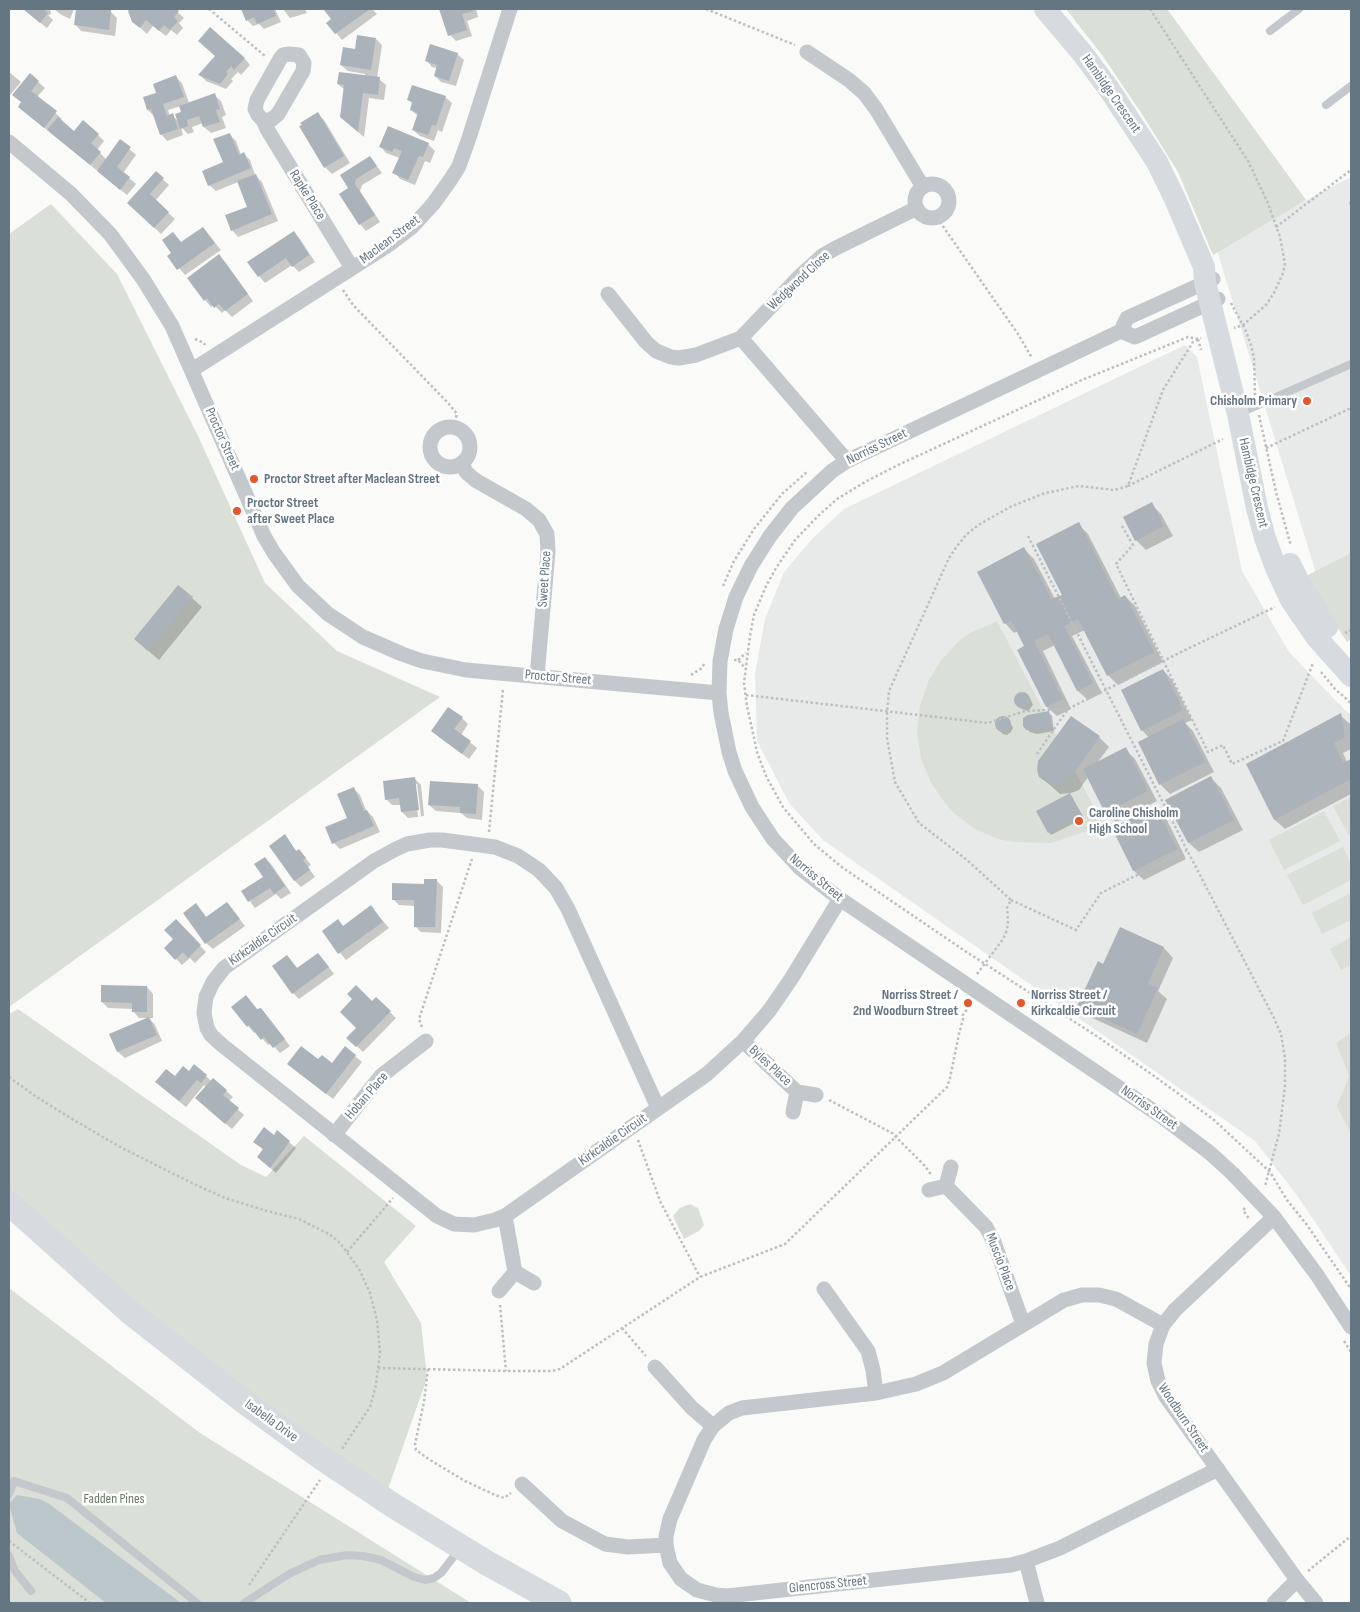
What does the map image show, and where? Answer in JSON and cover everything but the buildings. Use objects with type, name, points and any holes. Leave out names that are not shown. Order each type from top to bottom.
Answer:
[{"type":"main road","name":"Isabella Drive","points":[[9,1203],[131,1313],[246,1403],[394,1506],[487,1563],[559,1603]]},
{"type":"street","name":"Maclean Street","points":[[192,370],[387,246],[412,227],[433,204],[459,166],[510,9]]},
{"type":"street","name":"Hambidge Crescent","points":[[1045,9],[1083,54],[1109,89],[1157,162],[1176,199],[1214,287],[1222,332],[1248,410],[1271,510],[1288,560],[1328,629],[1351,656]]},
{"type":"street","points":[[807,52],[849,80],[864,93],[876,109],[924,187]]},
{"type":"street","points":[[263,120],[272,120],[278,114],[303,71],[304,63],[299,55],[289,54],[283,55],[277,64]]},
{"type":"street","name":"Rapke Place","points":[[277,64],[256,100],[255,108],[352,268]]},
{"type":"street","name":"Proctor Street","points":[[10,146],[71,194],[110,234],[144,278],[172,326],[264,536],[298,586],[328,614],[363,637],[402,654],[422,661],[466,670],[719,693]]},
{"type":"street","points":[[938,186],[947,194],[949,205],[939,217],[926,217],[917,208],[916,196],[924,187],[938,186]]},
{"type":"street","name":"Wedgwood Close","points":[[608,294],[646,342],[656,351],[679,358],[696,355],[742,338],[801,275],[822,256],[917,208]]},
{"type":"street","name":"Norriss Street","points":[[1122,331],[1127,318],[1214,287]]},
{"type":"street","name":"Norriss Street","points":[[1214,287],[1135,337],[1122,331],[1033,363],[847,460],[832,471],[792,508],[770,536],[751,566],[736,597],[726,629],[720,661],[719,693],[721,713],[735,771],[752,807],[773,839],[800,868],[840,899],[1161,1116],[1210,1153],[1274,1217],[1317,1275],[1351,1327]]},
{"type":"street","points":[[742,338],[847,460]]},
{"type":"street","name":"Hambidge Crescent","points":[[1248,410],[1257,508],[1276,568],[1291,600],[1317,638],[1351,676]]},
{"type":"street","points":[[453,428],[461,430],[466,436],[470,442],[470,450],[468,458],[462,463],[455,467],[447,467],[434,459],[431,452],[431,444],[433,437],[439,431],[453,428]]},
{"type":"street","name":"Sweet Place","points":[[462,463],[466,472],[475,480],[532,514],[539,520],[546,534],[548,552],[537,676]]},
{"type":"street","name":"Kirkcaldie Circuit","points":[[658,1108],[568,909],[556,888],[539,870],[518,856],[494,847],[430,840],[407,844],[396,849],[374,861],[224,968],[213,982],[206,997],[204,1013],[211,1035],[437,1216],[454,1224],[474,1225],[505,1216],[707,1074],[743,1041],[768,1011],[791,979],[840,899]]},
{"type":"street","name":"Hoban Place","points":[[334,1135],[381,1076],[426,1041]]},
{"type":"street","name":"Byles Place","points":[[743,1041],[797,1092],[816,1095]]},
{"type":"street","name":"Byles Place","points":[[792,1112],[797,1092]]},
{"type":"street","points":[[938,1188],[951,1167]]},
{"type":"street","name":"Muscio Place","points":[[938,1188],[986,1227],[994,1242],[1023,1324]]},
{"type":"street","points":[[505,1216],[515,1272],[534,1283]]},
{"type":"street","name":"Woodburn Street","points":[[1274,1217],[1175,1310],[1163,1325],[1156,1344],[1154,1363],[1158,1381],[1166,1397],[1297,1580],[1316,1603]]},
{"type":"street","points":[[499,1291],[515,1272]]},
{"type":"street","points":[[824,1289],[868,1351],[874,1370],[876,1393]]},
{"type":"street","name":"Glencross Street","points":[[1163,1325],[1116,1299],[1100,1295],[1082,1295],[1064,1300],[943,1373],[916,1384],[876,1393],[742,1408],[729,1412],[712,1426],[704,1440],[670,1519],[666,1536],[670,1563],[681,1579],[697,1590],[722,1596],[1001,1566],[1026,1561],[1060,1548],[1218,1469]]},
{"type":"street","points":[[655,1367],[692,1408],[712,1426]]},
{"type":"street","points":[[522,1484],[562,1521],[605,1544],[628,1547],[666,1544]]},
{"type":"street","points":[[1026,1561],[1037,1603]]},
{"type":"street","points":[[1274,1603],[1297,1580]]},
{"type":"lane","points":[[1270,31],[1299,9]]},
{"type":"lane","points":[[1326,105],[1351,86]]},
{"type":"lane","points":[[1248,410],[1351,364]]},
{"type":"lane","points":[[9,1494],[11,1479],[68,1498],[197,1603]]},
{"type":"lane","points":[[244,1603],[289,1574],[319,1560],[347,1555],[381,1560],[414,1577],[425,1580],[434,1578],[441,1573],[461,1547]]},
{"type":"lane","points":[[9,1556],[15,1571],[32,1591]]},
{"type":"path","points":[[209,9],[277,64]]},
{"type":"path","points":[[706,9],[807,52]]},
{"type":"path","points":[[1128,486],[1163,390],[1193,342],[1222,332],[1266,305],[1283,273],[1284,256],[1276,227],[1248,161],[1150,9]]},
{"type":"path","points":[[1276,227],[1351,170]]},
{"type":"path","points":[[939,217],[940,222],[1018,334],[1033,363]]},
{"type":"path","points":[[335,278],[353,305],[457,414],[453,428]]},
{"type":"path","points":[[1214,287],[1222,332],[1254,358],[1248,410],[1266,448],[1285,530],[1292,550]]},
{"type":"path","points":[[1222,332],[1188,337],[1082,380],[898,466],[837,499],[794,540],[776,568],[754,615],[744,683],[752,733],[761,764],[776,796],[795,823],[814,844],[843,868],[1172,1088],[1233,1136],[1270,1172],[1287,1200],[1307,1225],[1351,1289]]},
{"type":"path","points":[[1266,448],[1351,408]]},
{"type":"path","points":[[1187,850],[1101,893],[1076,930],[1011,900],[966,860],[919,823],[895,782],[887,738],[887,712],[889,692],[949,558],[956,546],[967,534],[980,524],[1010,508],[1045,493],[1079,486],[1114,490],[1128,486],[1223,439]]},
{"type":"path","points":[[722,590],[734,561],[766,513],[792,485],[814,466]]},
{"type":"path","points":[[1122,526],[1133,545],[1116,564],[1208,752],[1223,745],[1232,764],[1282,741],[1313,663]]},
{"type":"path","points":[[1028,536],[1281,1034],[1285,1058],[1285,1086],[1279,1134],[1264,1189]]},
{"type":"path","points":[[746,695],[988,723],[1025,711],[1068,709],[1276,606]]},
{"type":"path","points":[[1340,628],[1347,633],[1351,630]]},
{"type":"path","points":[[738,660],[748,652]]},
{"type":"path","points":[[687,676],[702,668],[706,657]]},
{"type":"path","points":[[488,839],[504,673]]},
{"type":"path","points":[[1037,754],[1068,709]]},
{"type":"path","points":[[426,1041],[419,1019],[473,854]]},
{"type":"path","points":[[378,1368],[506,1371],[552,1371],[560,1369],[700,1277],[785,1244],[948,1084],[964,1019],[962,1016],[979,993],[976,975],[1003,939],[1007,930],[1007,908],[1011,900]]},
{"type":"path","points":[[9,1077],[35,1096],[122,1148],[225,1198],[299,1219],[329,1234],[340,1243],[364,1279],[374,1304],[379,1336],[376,1385],[370,1407],[248,1587]]},
{"type":"path","points":[[816,1095],[827,1098],[896,1136],[925,1166],[937,1183],[938,1188]]},
{"type":"path","points":[[633,1126],[660,1201],[700,1277]]},
{"type":"path","points":[[347,1252],[402,1188]]},
{"type":"path","points":[[499,1291],[506,1371]]},
{"type":"path","points":[[622,1328],[655,1367]]},
{"type":"path","points":[[428,1369],[416,1450],[465,1480],[504,1498],[508,1497],[522,1484]]},
{"type":"path","points":[[1297,1580],[1351,1536]]},
{"type":"path","points":[[9,1541],[90,1603]]},
{"type":"shaded area","name":"Chisholm Primary","points":[[1351,177],[1351,555],[1316,573],[1216,247]]},
{"type":"shaded area","name":"Caroline Chisholm High School","points":[[1185,345],[1197,357],[1242,571],[1289,652],[1351,715],[1351,1276],[1299,1198],[1255,1141],[823,840],[789,803],[757,741],[755,674],[765,619],[784,572],[813,538],[844,509]]},
{"type":"shaded area","points":[[17,1495],[39,1499],[48,1503],[181,1603],[106,1603],[17,1533],[9,1504]]},
{"type":"green space","points":[[1066,9],[1167,9],[1306,200],[1213,255],[1178,172],[1102,55]]},
{"type":"green space","points":[[51,204],[117,274],[198,436],[265,583],[337,651],[440,697],[9,1007],[9,234]]},
{"type":"green space","points":[[1351,553],[1351,639],[1347,642],[1304,577]]},
{"type":"green space","points":[[997,621],[1101,821],[1087,831],[1051,843],[1013,842],[998,839],[975,829],[954,813],[945,803],[930,781],[921,758],[917,731],[920,706],[928,682],[940,662],[957,643],[968,634]]},
{"type":"green space","points":[[1351,797],[1351,835],[1349,836],[1333,806]]},
{"type":"green space","points":[[1324,811],[1340,841],[1284,870],[1269,840]]},
{"type":"green space","points":[[1343,847],[1351,864],[1351,880],[1303,905],[1287,875]]},
{"type":"green space","points":[[1351,893],[1351,920],[1322,934],[1312,913]]},
{"type":"green space","points":[[1351,937],[1351,965],[1341,970],[1330,949]]},
{"type":"green space","points":[[18,1009],[241,1165],[266,1177],[304,1136],[416,1226],[384,1262],[421,1323],[427,1378],[388,1489],[256,1399],[107,1278],[9,1189],[9,1014]]},
{"type":"green space","points":[[1351,1033],[1351,1134],[1337,1106],[1349,1076],[1336,1043]]},
{"type":"green space","points":[[690,1204],[698,1208],[704,1225],[699,1231],[684,1239],[673,1216],[680,1208]]},
{"type":"green space","name":"Fadden Pines","points":[[9,1288],[200,1433],[471,1603],[9,1603]]},
{"type":"place","name":"Chisholm Primary","points":[[1307,401]]},
{"type":"place","name":"Proctor Street after Maclean Street","points":[[254,479]]},
{"type":"place","name":"Proctor Street after Sweet Place","points":[[237,511]]},
{"type":"place","name":"Caroline Chisholm High School","points":[[1079,821]]},
{"type":"place","name":"Norriss Street / 2nd Woodburn Street","points":[[968,1003]]},
{"type":"place","name":"Norriss Street / Kirkcaldie Circuit","points":[[1021,1003]]}]
